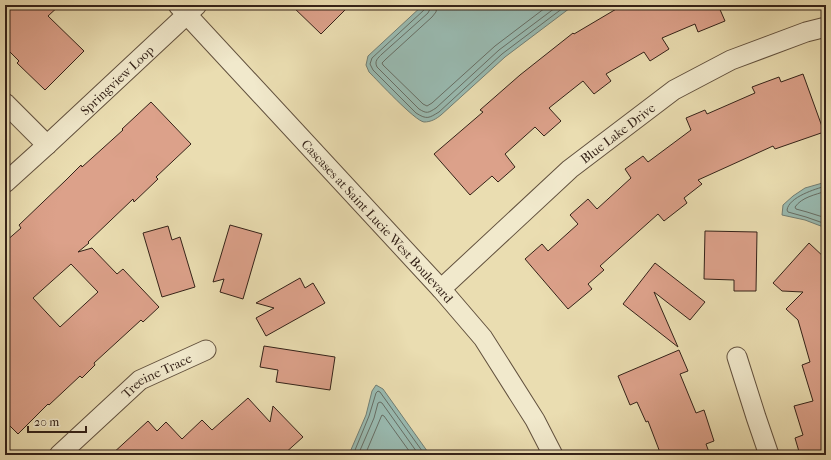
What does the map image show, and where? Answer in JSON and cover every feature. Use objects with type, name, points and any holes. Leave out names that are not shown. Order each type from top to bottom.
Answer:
[{"type":"street","name":"Springview Loop","points":[[5,183],[47,145],[187,8]]},
{"type":"street","name":"Cascases at Saint Lucie West Boulevard","points":[[187,8],[441,289],[483,338],[535,420],[554,455]]},
{"type":"street","name":"Blue Lake Drive","points":[[441,289],[570,169],[674,90],[731,60],[806,32],[826,27]]},
{"type":"street","points":[[5,103],[47,145]]},
{"type":"street","name":"Treeine Trace","points":[[59,455],[140,380],[206,350]]},
{"type":"street","points":[[737,357],[769,455]]},
{"type":"water","points":[[423,5],[574,5],[505,57],[441,115],[433,120],[424,122],[419,120],[396,100],[369,72],[366,65],[368,56]]},
{"type":"water","points":[[826,182],[826,228],[805,220],[782,215],[783,205],[793,196],[805,188]]},
{"type":"water","points":[[376,385],[383,389],[430,455],[348,455],[366,415],[372,391]]},
{"type":"building","points":[[5,5],[60,5],[48,16],[84,51],[45,90],[17,63],[19,61],[5,47]]},
{"type":"building","points":[[291,5],[350,5],[321,34]]},
{"type":"building","points":[[623,5],[718,5],[725,21],[698,32],[695,24],[662,38],[669,49],[650,61],[644,52],[606,74],[611,81],[594,94],[583,81],[549,108],[561,121],[544,136],[535,127],[505,154],[515,167],[498,182],[492,176],[470,195],[434,154],[483,112],[480,110],[520,75],[573,33],[574,34]]},
{"type":"building","points":[[803,74],[824,132],[775,149],[773,146],[698,180],[702,184],[684,198],[687,203],[664,221],[658,214],[600,266],[604,270],[588,284],[592,289],[568,309],[525,259],[542,244],[548,251],[578,224],[570,215],[588,199],[597,209],[631,178],[625,169],[643,156],[648,162],[691,130],[686,118],[705,110],[707,114],[755,93],[752,87],[779,77],[781,82]]},
{"type":"building","points":[[151,102],[191,144],[156,177],[158,179],[134,202],[133,199],[78,252],[92,248],[117,274],[123,269],[159,307],[143,322],[141,320],[94,363],[95,365],[82,378],[80,376],[49,405],[48,404],[18,434],[5,421],[5,242],[21,228],[19,225],[81,165],[82,167],[123,130],[122,129]],"holes":[[[71,264],[98,292],[60,327],[33,298]]]},
{"type":"building","points":[[230,225],[262,234],[243,299],[220,292],[224,279],[213,282]]},
{"type":"building","points":[[168,226],[172,240],[180,237],[195,287],[162,297],[143,233]]},
{"type":"building","points":[[705,231],[757,232],[756,291],[734,291],[734,280],[704,279]]},
{"type":"building","points":[[809,243],[826,259],[826,452],[816,455],[800,455],[795,438],[803,435],[794,406],[813,401],[802,365],[810,362],[798,320],[786,309],[803,292],[782,291],[773,283]]},
{"type":"building","points":[[655,263],[705,302],[690,320],[654,292],[678,347],[623,304]]},
{"type":"building","points":[[300,278],[305,288],[313,283],[325,303],[266,336],[256,318],[274,308],[256,303]]},
{"type":"building","points":[[264,346],[335,357],[330,390],[276,382],[278,370],[260,367]]},
{"type":"building","points":[[679,350],[688,371],[680,374],[696,413],[704,410],[714,441],[706,444],[710,455],[661,455],[648,421],[646,422],[637,402],[630,405],[618,376]]},
{"type":"building","points":[[248,398],[270,422],[273,406],[303,437],[283,455],[111,455],[148,421],[157,431],[166,422],[182,439],[202,420],[212,430]]}]
